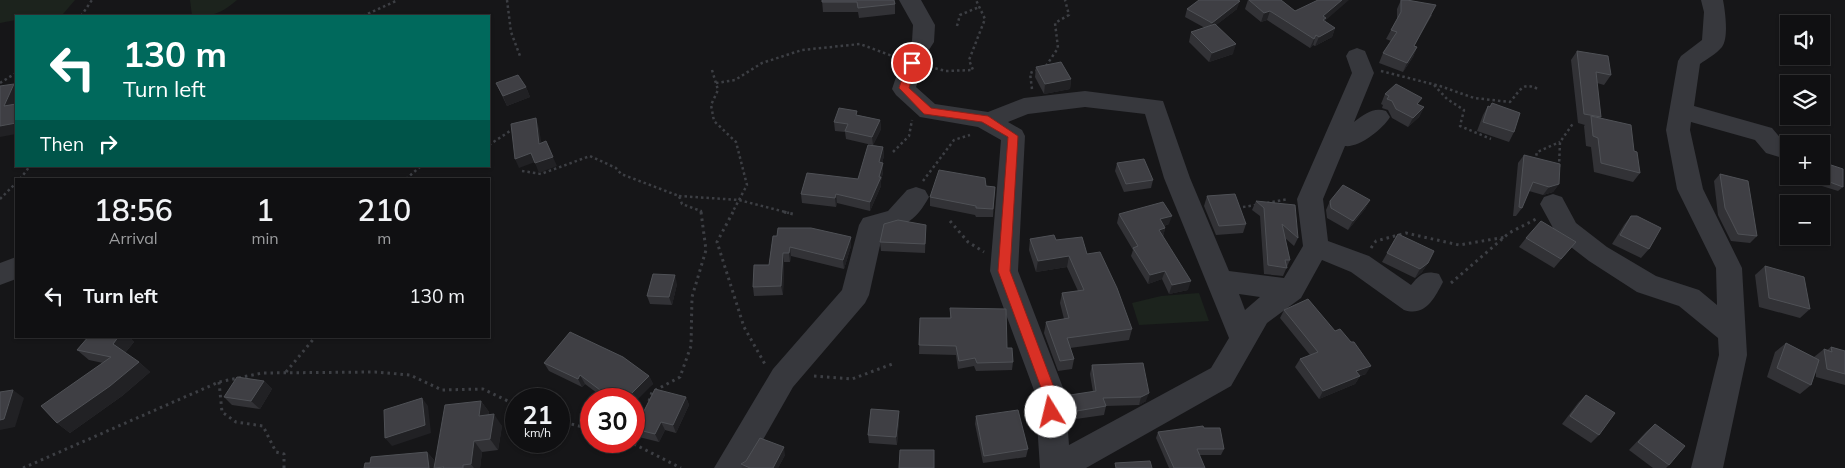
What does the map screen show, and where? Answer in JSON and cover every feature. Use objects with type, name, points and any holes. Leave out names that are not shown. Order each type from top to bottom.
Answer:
[{"type":"street","points":[[910,0],[924,25],[923,42],[916,51],[904,88],[928,111],[984,118],[1013,136]]},
{"type":"street","points":[[1707,468],[1733,356],[1729,268],[1690,189],[1678,130],[1689,61],[1713,43],[1716,12],[1712,0]]},
{"type":"street","points":[[1024,106],[1013,136],[1004,271],[1050,393],[1056,468],[1221,377],[1256,315],[1291,290],[1316,246],[1310,199],[1363,73],[1360,63]]},
{"type":"street","points":[[988,121],[1024,106],[1085,98],[1155,107],[1177,178],[1243,338]]},
{"type":"street","points":[[1681,111],[1763,134],[1775,147],[1780,148]]},
{"type":"street","points":[[1337,136],[1349,138],[1378,117]]},
{"type":"street","points":[[730,468],[783,378],[855,295],[872,224],[896,219],[916,197]]},
{"type":"street","points":[[1552,204],[1567,230],[1598,254],[1647,284],[1689,298],[1732,333]]},
{"type":"street","points":[[1316,246],[1360,264],[1414,302],[1440,283]]},
{"type":"street","points":[[0,274],[15,268]]},
{"type":"street","points":[[1220,281],[1291,290]]},
{"type":"path","points":[[82,15],[92,0]]},
{"type":"path","points":[[365,15],[398,0]]},
{"type":"path","points":[[507,0],[511,32],[520,56]]},
{"type":"path","points":[[716,83],[735,80],[762,63],[802,50],[860,44],[912,63],[946,70],[973,70],[969,60],[985,19],[976,0]]},
{"type":"path","points":[[1024,106],[1033,87],[1030,73],[1046,66],[1058,48],[1054,23],[1069,15],[1065,0]]},
{"type":"path","points":[[957,26],[960,15],[980,7]]},
{"type":"path","points":[[1360,63],[1434,84],[1474,98],[1510,102],[1524,86],[1530,85],[1538,89]]},
{"type":"path","points":[[712,70],[718,90],[710,105],[714,121],[736,142],[747,185],[717,242],[744,327],[772,376],[783,378],[804,375],[852,379],[895,363]]},
{"type":"path","points":[[0,83],[15,74]]},
{"type":"path","points":[[1434,84],[1447,98],[1464,110],[1460,126],[1491,139]]},
{"type":"path","points":[[892,152],[909,136],[912,114],[923,106]]},
{"type":"path","points":[[916,197],[923,180],[932,171],[954,140],[969,136],[988,121]]},
{"type":"path","points":[[1534,163],[1538,152],[1560,142],[1574,122]]},
{"type":"path","points":[[490,144],[520,125]]},
{"type":"path","points":[[1559,169],[1560,142]]},
{"type":"path","points":[[522,171],[541,174],[590,156],[616,168],[621,174],[679,196],[739,200],[793,214]]},
{"type":"path","points":[[21,178],[29,167]]},
{"type":"path","points":[[407,178],[421,167]]},
{"type":"path","points":[[0,200],[15,184]]},
{"type":"path","points":[[645,412],[652,392],[680,377],[691,346],[692,297],[706,250],[701,211],[682,204],[679,196]]},
{"type":"path","points":[[1243,207],[1311,196]]},
{"type":"path","points":[[1440,283],[1536,218],[1567,230]]},
{"type":"path","points":[[950,221],[968,242],[1004,267]]},
{"type":"path","points":[[1360,264],[1376,241],[1406,233],[1459,245],[1506,237]]},
{"type":"path","points":[[286,373],[314,338]]},
{"type":"path","points":[[23,468],[219,382],[262,373],[375,372],[410,375],[442,390],[483,389],[505,400]]},
{"type":"path","points":[[219,382],[222,412],[236,422],[263,426],[276,452],[284,454],[284,468]]},
{"type":"path","points":[[645,450],[681,468]]},
{"type":"shaded area","points":[[0,0],[75,0],[63,14],[15,15],[15,20],[0,23]]},
{"type":"shaded area","points":[[190,0],[237,0],[216,13],[192,15]]},
{"type":"shaded area","points":[[1199,293],[1209,321],[1139,325],[1132,303],[1161,296]]},
{"type":"building","points":[[822,0],[894,0],[895,4],[858,8],[857,2],[822,2]]},
{"type":"building","points":[[1199,0],[1240,1],[1212,23],[1187,9]]},
{"type":"building","points":[[1249,0],[1281,0],[1295,11],[1318,0],[1342,0],[1323,16],[1326,18],[1323,20],[1335,28],[1319,37],[1316,35],[1314,39],[1270,11],[1264,13]]},
{"type":"building","points":[[1401,0],[1436,5],[1414,46],[1417,47],[1407,63],[1383,53],[1397,32],[1391,30],[1401,12]]},
{"type":"building","points":[[1215,24],[1236,44],[1212,53],[1191,32]]},
{"type":"building","points":[[1577,51],[1608,56],[1611,75],[1596,72],[1601,117],[1584,114]]},
{"type":"building","points":[[1061,62],[1071,79],[1045,84],[1036,67]]},
{"type":"building","points":[[518,75],[526,87],[503,96],[496,83]]},
{"type":"building","points":[[14,84],[4,106],[15,104],[15,123],[0,126],[0,86]]},
{"type":"building","points":[[1396,84],[1422,98],[1417,104],[1424,107],[1413,118],[1396,109],[1392,101],[1387,99],[1389,96],[1385,94]]},
{"type":"building","points":[[1492,103],[1520,113],[1514,132],[1483,122],[1488,106],[1490,107]]},
{"type":"building","points":[[839,108],[857,111],[856,115],[880,120],[872,137],[845,131],[848,124],[834,122]]},
{"type":"building","points":[[1591,116],[1631,125],[1634,151],[1637,152],[1640,173],[1601,163],[1598,138],[1593,136]]},
{"type":"building","points":[[536,118],[539,144],[546,141],[553,157],[535,163],[531,153],[515,159],[511,124]]},
{"type":"building","points":[[868,145],[883,147],[879,162],[883,163],[879,177],[881,177],[870,202],[836,194],[835,198],[801,194],[807,173],[858,179]]},
{"type":"building","points":[[1524,155],[1560,164],[1559,184],[1549,187],[1533,182],[1522,208],[1519,207]]},
{"type":"building","points":[[1144,159],[1153,180],[1126,184],[1117,163]]},
{"type":"building","points":[[1830,165],[1843,169],[1843,187],[1830,182]]},
{"type":"building","points":[[939,170],[985,178],[986,186],[995,187],[993,209],[976,208],[976,206],[930,197]]},
{"type":"building","points":[[1720,174],[1748,181],[1757,236],[1738,234],[1725,208]]},
{"type":"building","points":[[1343,185],[1370,200],[1353,221],[1331,208],[1330,201]]},
{"type":"building","points":[[1235,194],[1246,224],[1219,226],[1207,196]]},
{"type":"building","points":[[1256,201],[1295,205],[1298,238],[1282,224],[1290,260],[1285,260],[1287,268],[1268,265],[1264,208]]},
{"type":"building","points":[[1163,202],[1172,216],[1160,219],[1165,228],[1159,230],[1191,281],[1172,285],[1165,271],[1150,275],[1133,248],[1138,246],[1119,214]]},
{"type":"building","points":[[1631,216],[1637,216],[1661,228],[1649,249],[1620,235]]},
{"type":"building","points":[[898,220],[926,225],[925,244],[880,242],[884,224]]},
{"type":"building","points":[[1541,221],[1576,242],[1561,259],[1526,238]]},
{"type":"building","points":[[778,228],[811,228],[851,237],[843,260],[790,247],[789,253],[783,253],[781,286],[753,287],[754,265],[769,265],[773,236],[777,236]]},
{"type":"building","points":[[1398,234],[1434,251],[1428,263],[1420,269],[1387,253]]},
{"type":"building","points":[[1054,235],[1056,240],[1082,237],[1087,254],[1100,252],[1117,288],[1132,329],[1067,338],[1074,359],[1060,361],[1046,322],[1069,318],[1062,293],[1084,290],[1069,256],[1038,261],[1030,239]]},
{"type":"building","points":[[1765,266],[1804,277],[1810,309],[1769,298]]},
{"type":"building","points":[[653,274],[675,275],[669,297],[647,296]]},
{"type":"building","points":[[1308,299],[1335,331],[1340,329],[1351,342],[1354,342],[1371,366],[1356,371],[1360,376],[1323,391],[1300,359],[1318,352],[1284,310]]},
{"type":"building","points":[[950,308],[1006,309],[1007,348],[1012,348],[1013,362],[977,363],[975,358],[959,361],[956,346],[919,345],[920,318],[951,318]]},
{"type":"building","points":[[570,332],[623,357],[649,376],[637,388],[597,388],[580,375],[578,379],[544,363]]},
{"type":"building","points":[[87,338],[118,338],[113,344],[139,362],[110,386],[57,423],[41,406],[111,357],[77,350]]},
{"type":"building","points":[[1786,343],[1819,360],[1811,385],[1777,368]]},
{"type":"building","points":[[1831,347],[1845,351],[1845,374],[1827,369],[1824,349],[1832,352]]},
{"type":"building","points":[[1143,363],[1149,393],[1141,397],[1103,398],[1106,406],[1071,412],[1070,395],[1096,391],[1092,365]]},
{"type":"building","points":[[237,377],[264,381],[251,401],[224,397]]},
{"type":"building","points":[[655,389],[686,397],[673,425],[661,422],[655,434],[645,432],[645,409]]},
{"type":"building","points":[[13,390],[4,419],[0,420],[0,392]]},
{"type":"building","points":[[1586,395],[1615,413],[1599,435],[1570,416]]},
{"type":"building","points":[[422,398],[425,425],[385,438],[384,410]]},
{"type":"building","points":[[481,401],[479,416],[494,414],[490,439],[474,441],[471,464],[463,465],[463,468],[434,468],[445,405]]},
{"type":"building","points":[[871,409],[899,411],[896,437],[868,435]]},
{"type":"building","points":[[1018,410],[1028,449],[984,456],[976,416]]},
{"type":"building","points":[[1655,424],[1685,446],[1669,465],[1638,442]]},
{"type":"building","points":[[1203,426],[1204,428],[1220,428],[1224,449],[1197,449],[1205,468],[1174,468],[1158,432]]},
{"type":"building","points":[[760,438],[784,447],[773,468],[750,468],[741,464],[746,461]]},
{"type":"building","points":[[900,450],[934,450],[934,468],[899,468]]},
{"type":"building","points":[[427,452],[429,468],[364,468],[365,463],[370,463],[371,457]]},
{"type":"building","points":[[1150,461],[1152,468],[1116,468],[1115,463]]},
{"type":"route","points":[[912,63],[904,88],[928,111],[984,118],[1013,136],[1004,271],[1050,393],[1051,412]]}]
